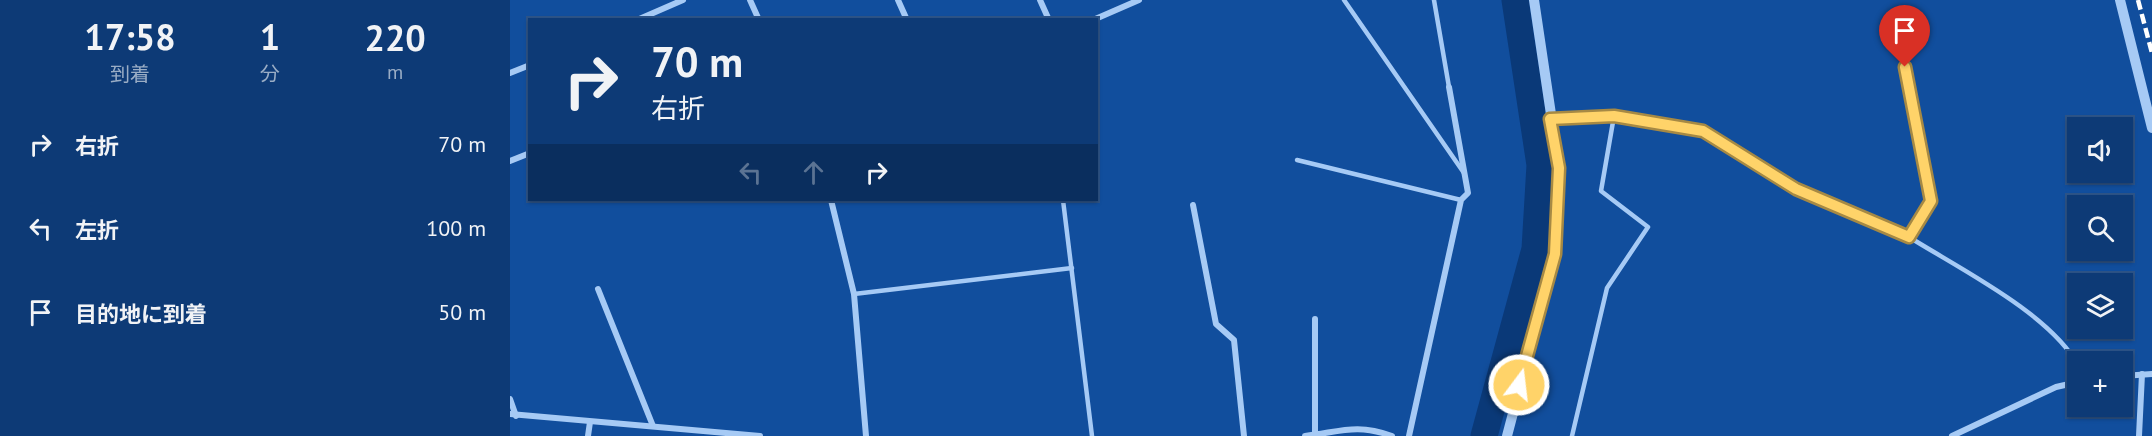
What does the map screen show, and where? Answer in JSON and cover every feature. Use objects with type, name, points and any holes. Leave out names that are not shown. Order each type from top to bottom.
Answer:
[{"type":"street","points":[[642,18],[683,0]]},
{"type":"street","points":[[750,0],[758,18]]},
{"type":"street","points":[[898,0],[906,18]]},
{"type":"street","points":[[1040,0],[1048,18]]},
{"type":"street","points":[[1098,18],[1139,0]]},
{"type":"street","points":[[1507,436],[1555,254],[1559,168],[1534,0]]},
{"type":"street","points":[[2120,0],[2152,128]]},
{"type":"street","points":[[510,73],[528,66]]},
{"type":"street","points":[[1409,436],[1461,200],[1468,193],[1449,87]]},
{"type":"street","points":[[510,161],[528,154]]},
{"type":"street","points":[[831,201],[854,294],[866,436]]},
{"type":"street","points":[[1193,205],[1216,324],[1234,340],[1244,436]]},
{"type":"street","points":[[598,289],[653,426]]},
{"type":"street","points":[[1315,319],[1315,435]]},
{"type":"street","points":[[2139,436],[2142,374]]},
{"type":"street","points":[[2133,375],[2152,374]]},
{"type":"street","points":[[1952,436],[2056,387],[2067,384]]},
{"type":"street","points":[[510,399],[513,415],[760,436]]},
{"type":"street","points":[[588,436],[590,422]]},
{"type":"street","points":[[1305,436],[1335,429],[1374,429],[1392,436]]},
{"type":"lane","points":[[1344,0],[1465,176]]},
{"type":"lane","points":[[1434,0],[1449,87]]},
{"type":"lane","points":[[1897,22],[1931,201],[1909,237]]},
{"type":"lane","points":[[1572,436],[1607,288],[1648,227],[1601,191],[1614,116]]},
{"type":"lane","points":[[1550,119],[1614,116],[1703,131],[1796,189],[1909,237],[2035,317],[2070,351]]},
{"type":"lane","points":[[1297,160],[1461,200]]},
{"type":"lane","points":[[1063,201],[1092,436]]},
{"type":"lane","points":[[854,294],[1072,268]]},
{"type":"waterway","points":[[1484,436],[1535,249],[1540,165],[1515,0]]},
{"type":"railway","points":[[2138,0],[2152,53]]},
{"type":"route","points":[[1519,385],[1555,254],[1559,168],[1550,119],[1614,116],[1703,131],[1796,189],[1909,237],[1931,201],[1905,67]]}]
